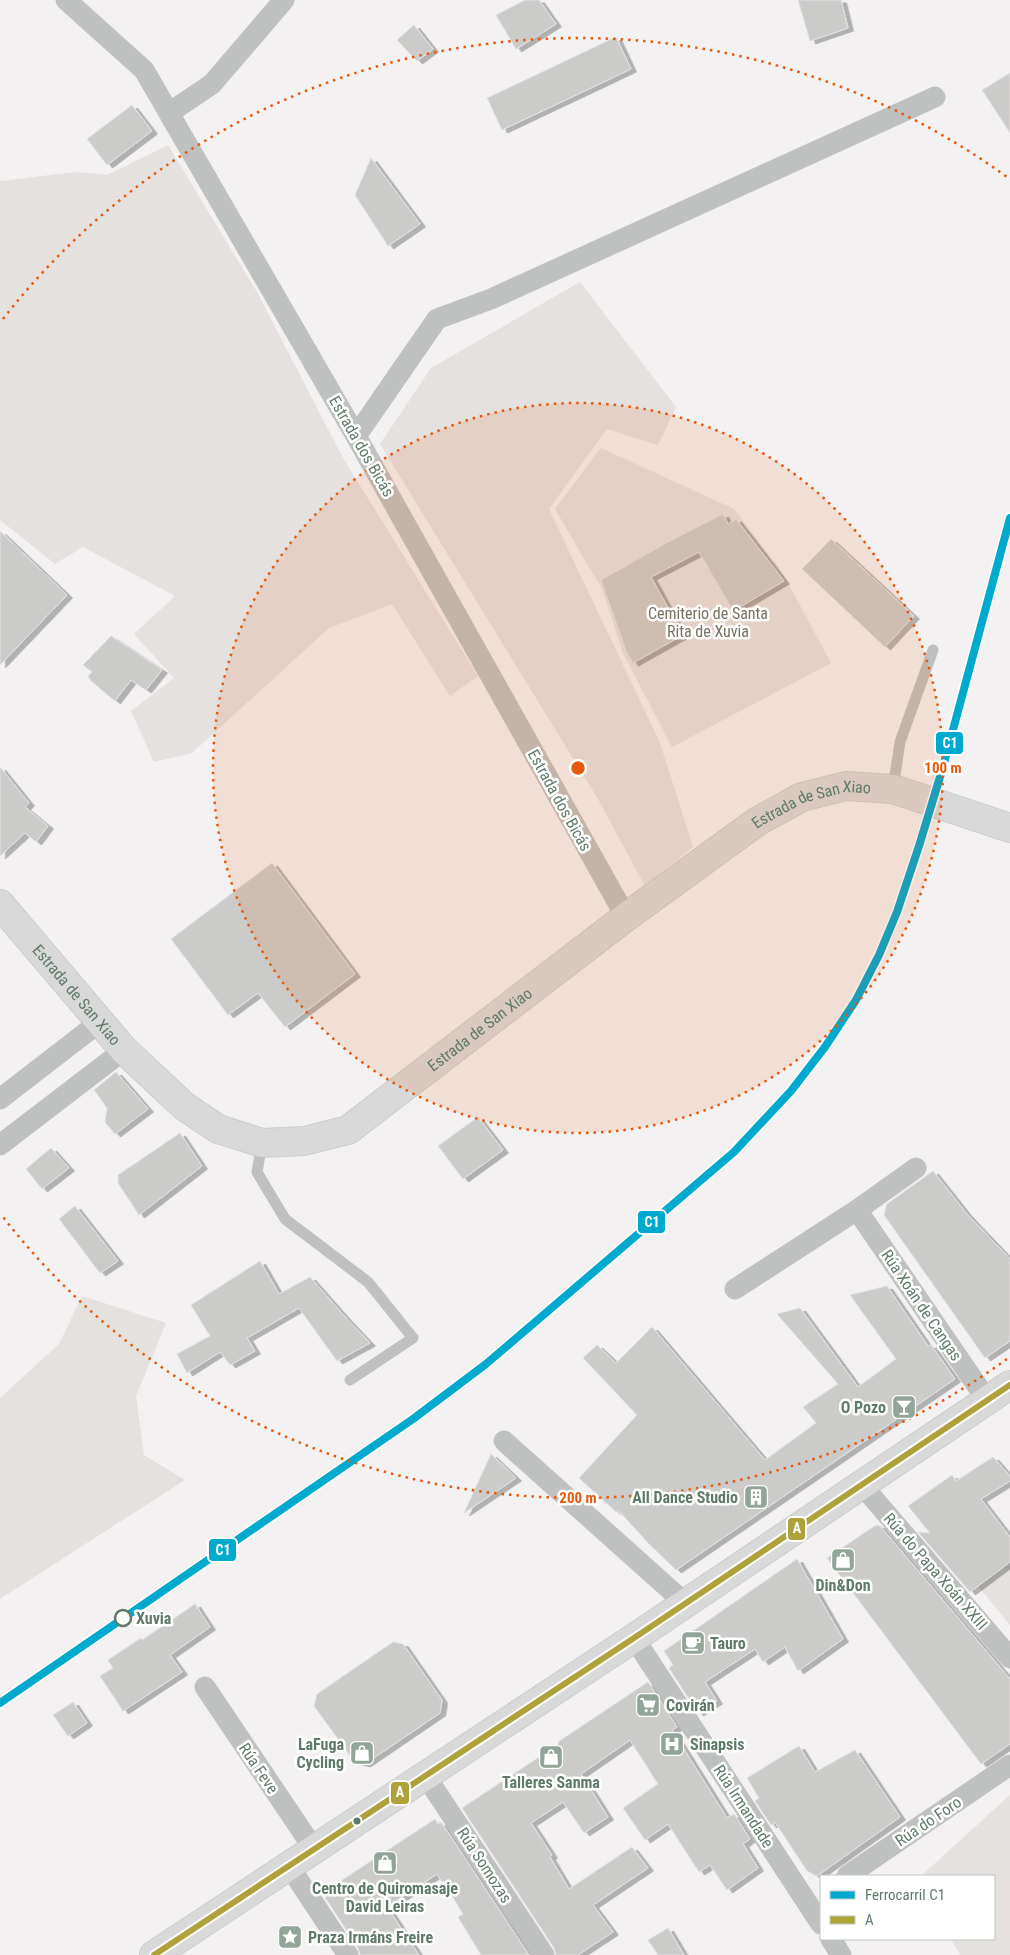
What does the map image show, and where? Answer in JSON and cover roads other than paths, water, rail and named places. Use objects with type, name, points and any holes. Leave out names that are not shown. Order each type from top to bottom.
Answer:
[{"type":"street","name":"Estrada dos Bicás","points":[[66,0],[144,70],[356,436],[626,917]]},
{"type":"street","points":[[168,113],[212,84],[284,0]]},
{"type":"street","points":[[356,436],[437,319],[491,299],[935,98]]},
{"type":"street","name":"Estrada de San Xiao","points":[[0,904],[124,1050],[184,1106],[218,1129],[262,1143],[304,1141],[348,1130],[626,917],[758,821],[802,797],[846,786],[893,789],[1010,828]]},
{"type":"street","points":[[0,1099],[101,1021]]},
{"type":"street","points":[[0,1145],[124,1050]]},
{"type":"street","points":[[735,1289],[857,1210],[916,1168]]},
{"type":"street","name":"Rúa Xoán de Cangas","points":[[857,1210],[987,1400]]},
{"type":"street","points":[[154,1955],[634,1638],[1010,1385]]},
{"type":"street","points":[[504,1441],[685,1603]]},
{"type":"street","name":"Rúa do Papa Xoán XXIII","points":[[861,1484],[1010,1658]]},
{"type":"street","name":"Rúa Irmandade","points":[[634,1638],[815,1898],[820,1920]]},
{"type":"street","name":"Rúa Feve","points":[[205,1687],[314,1848]]},
{"type":"street","name":"Rúa do Foro","points":[[848,1875],[1010,1765]]},
{"type":"street","name":"Rúa Somozas","points":[[425,1775],[544,1955]]},
{"type":"street","points":[[289,1866],[348,1955]]},
{"type":"street","points":[[832,1940],[841,1955]]},
{"type":"lane","points":[[893,789],[900,742],[933,650]]},
{"type":"lane","points":[[262,1143],[257,1172],[285,1219],[368,1282],[413,1338],[350,1380]]},
{"type":"rail line","name":"C1","points":[[0,1703],[413,1419],[486,1364],[734,1152],[791,1091],[825,1047],[856,1000],[879,955],[897,912],[943,767],[1010,518]]},
{"type":"place","name":"O Pozo","points":[[904,1407]]},
{"type":"place","name":"All Dance Studio","points":[[756,1497]]},
{"type":"place","name":"Din&Don","points":[[843,1560]]},
{"type":"place","name":"Xuvia","points":[[123,1618]]},
{"type":"place","name":"Tauro","points":[[693,1643]]},
{"type":"place","name":"Covirán","points":[[648,1705]]},
{"type":"place","name":"Sinapsis","points":[[672,1744]]},
{"type":"place","name":"LaFuga Cycling","points":[[362,1753]]},
{"type":"place","name":"Talleres Sanma","points":[[551,1757]]},
{"type":"place","name":"Centro de Quiromasaje David Leiras","points":[[385,1863]]},
{"type":"place","name":"Praza Irmáns Freire","points":[[290,1937]]},
{"type":"park label","name":"Cemiterio de Santa Rita de Xuvia","points":[[708,622]]}]
